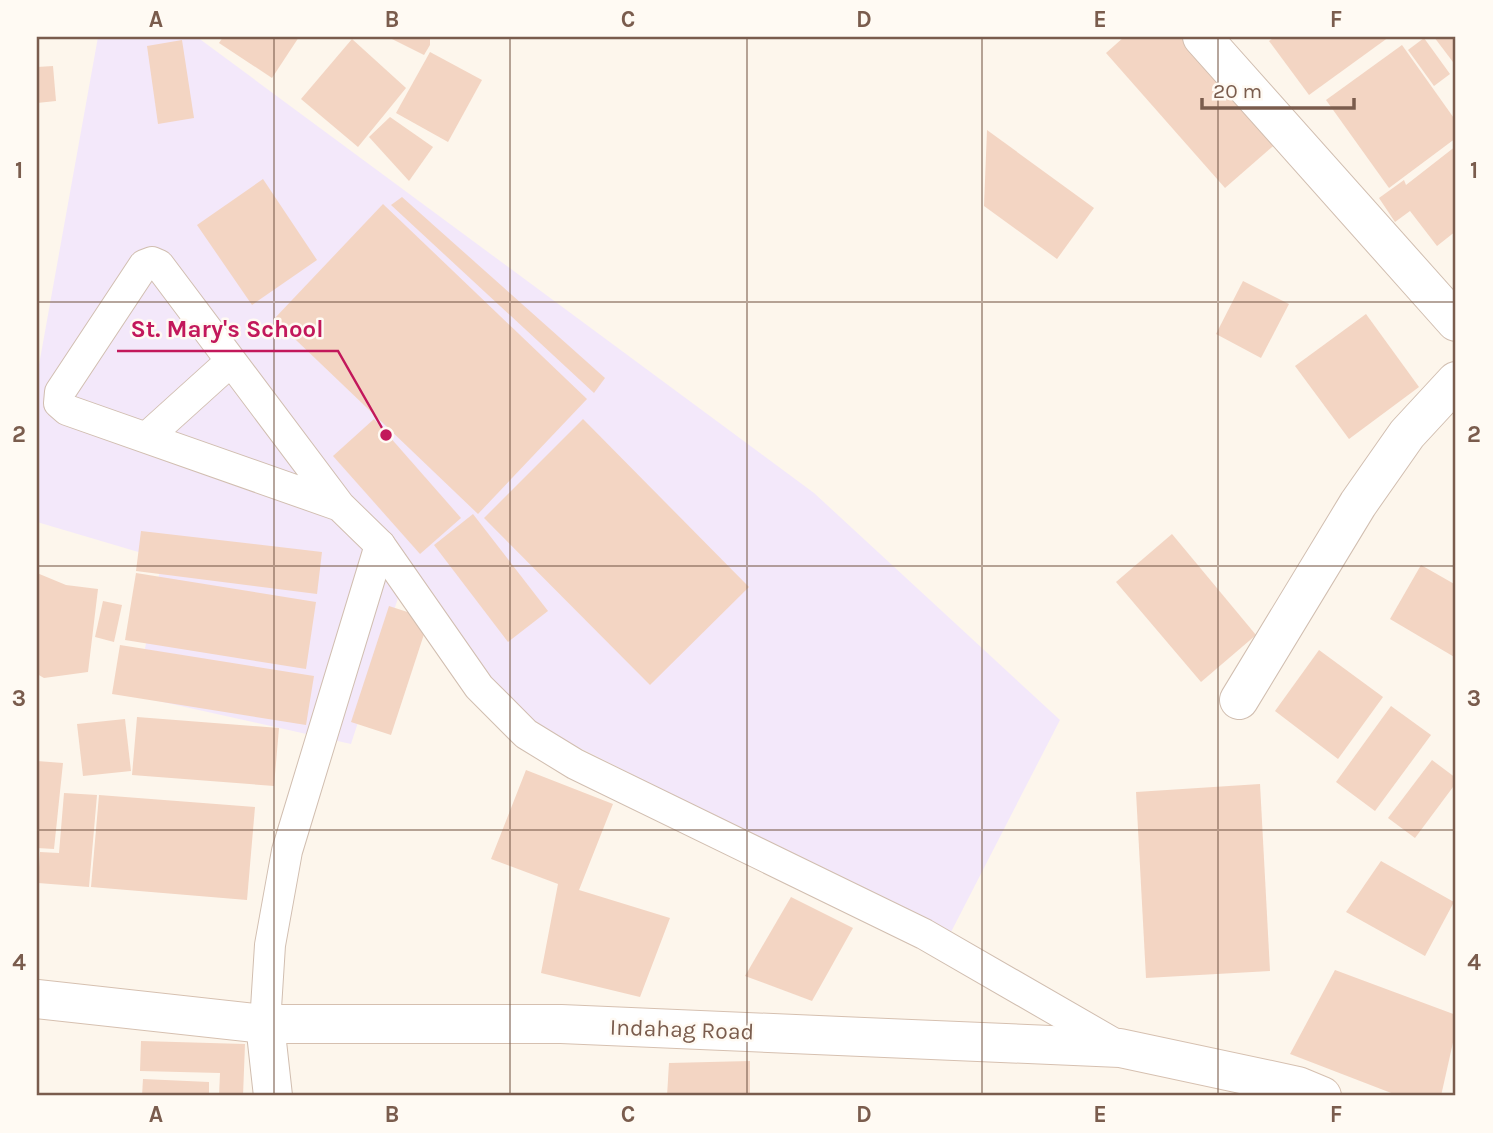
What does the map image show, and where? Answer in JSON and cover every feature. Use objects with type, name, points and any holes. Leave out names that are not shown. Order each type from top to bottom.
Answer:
[{"type":"main road","points":[[1202,37],[1456,322]]},
{"type":"main road","points":[[1239,700],[1358,504],[1407,434],[1456,381]]},
{"type":"main road","name":"Indahag Road","points":[[37,999],[265,1024],[561,1024],[1120,1048],[1298,1086],[1322,1096]]},
{"type":"main road","points":[[265,1024],[273,1096]]},
{"type":"lane","points":[[340,506],[67,410],[59,403],[61,392],[144,265],[152,262],[159,265],[340,506],[380,545],[479,687],[526,734],[575,764],[924,934],[1120,1048]]},
{"type":"lane","points":[[147,437],[230,362]]},
{"type":"lane","points":[[265,1024],[270,945],[287,851],[380,545]]},
{"type":"shaded area","points":[[98,37],[197,37],[814,493],[1060,720],[950,934],[518,717],[407,570],[351,744],[136,696],[162,559],[37,522],[37,376]]},
{"type":"building","points":[[223,37],[299,37],[272,78],[219,43]]},
{"type":"building","points":[[388,37],[430,37],[430,45],[424,55]]},
{"type":"building","points":[[1124,37],[1187,37],[1279,141],[1225,188],[1106,53]]},
{"type":"building","points":[[1275,37],[1389,37],[1309,95],[1269,41]]},
{"type":"building","points":[[1434,37],[1456,37],[1456,66]]},
{"type":"building","points":[[1424,38],[1450,74],[1434,86],[1408,50]]},
{"type":"building","points":[[352,39],[406,88],[358,147],[301,99]]},
{"type":"building","points":[[182,40],[194,118],[158,124],[147,46]]},
{"type":"building","points":[[1402,45],[1456,121],[1456,138],[1389,188],[1326,100]]},
{"type":"building","points":[[430,52],[482,80],[448,142],[396,113]]},
{"type":"building","points":[[53,66],[56,101],[37,103],[37,67]]},
{"type":"building","points":[[390,117],[433,147],[409,181],[369,137]]},
{"type":"building","points":[[987,130],[1094,208],[1057,259],[984,206]]},
{"type":"building","points":[[1456,146],[1456,231],[1437,246],[1410,211],[1395,222],[1379,198],[1404,180],[1406,185]]},
{"type":"building","points":[[263,179],[317,260],[252,305],[197,225]]},
{"type":"building","points":[[402,197],[605,378],[594,393],[391,205]]},
{"type":"building","points":[[383,204],[587,399],[478,514],[274,319]]},
{"type":"building","points":[[1243,281],[1289,304],[1261,358],[1216,334]]},
{"type":"building","points":[[1366,314],[1419,387],[1349,439],[1295,366]]},
{"type":"building","points":[[374,419],[461,518],[420,554],[333,456]]},
{"type":"building","points":[[583,419],[749,587],[650,685],[484,518]]},
{"type":"building","points":[[473,514],[548,611],[508,642],[434,545]]},
{"type":"building","points":[[141,531],[322,552],[317,594],[136,571]]},
{"type":"building","points":[[1172,534],[1256,635],[1201,682],[1116,582]]},
{"type":"building","points":[[1421,565],[1456,585],[1456,658],[1390,619]]},
{"type":"building","points":[[37,573],[66,585],[98,589],[88,672],[44,678],[37,674]]},
{"type":"building","points":[[136,573],[316,602],[306,669],[125,640]]},
{"type":"building","points":[[103,601],[122,605],[114,642],[95,637]]},
{"type":"building","points":[[389,606],[429,619],[391,735],[351,722]]},
{"type":"building","points":[[120,645],[314,676],[306,725],[112,694]]},
{"type":"building","points":[[1319,650],[1383,697],[1338,759],[1275,711]]},
{"type":"building","points":[[1391,706],[1431,735],[1375,811],[1336,782]]},
{"type":"building","points":[[137,717],[279,728],[274,786],[132,775]]},
{"type":"building","points":[[125,719],[131,771],[83,776],[77,724]]},
{"type":"building","points":[[1432,760],[1456,778],[1456,783],[1415,838],[1388,818]]},
{"type":"building","points":[[37,761],[63,763],[54,849],[37,848]]},
{"type":"building","points":[[526,770],[613,804],[579,890],[670,918],[640,997],[541,973],[558,884],[491,859]]},
{"type":"building","points":[[1260,784],[1270,971],[1146,978],[1136,792]]},
{"type":"building","points":[[64,793],[97,795],[89,887],[38,883],[40,852],[59,853]]},
{"type":"building","points":[[99,795],[255,807],[247,900],[91,887]]},
{"type":"building","points":[[1381,861],[1454,902],[1425,956],[1346,912]]},
{"type":"building","points":[[791,897],[853,928],[812,1001],[745,976]]},
{"type":"building","points":[[1335,970],[1456,1015],[1456,1029],[1441,1096],[1399,1096],[1290,1054]]},
{"type":"building","points":[[141,1041],[245,1044],[243,1096],[219,1096],[220,1073],[140,1071]]},
{"type":"building","points":[[750,1061],[750,1096],[667,1096],[669,1063]]},
{"type":"building","points":[[143,1079],[209,1082],[209,1096],[142,1096]]},
{"type":"place","name":"St. Mary's School","points":[[386,435]]}]
